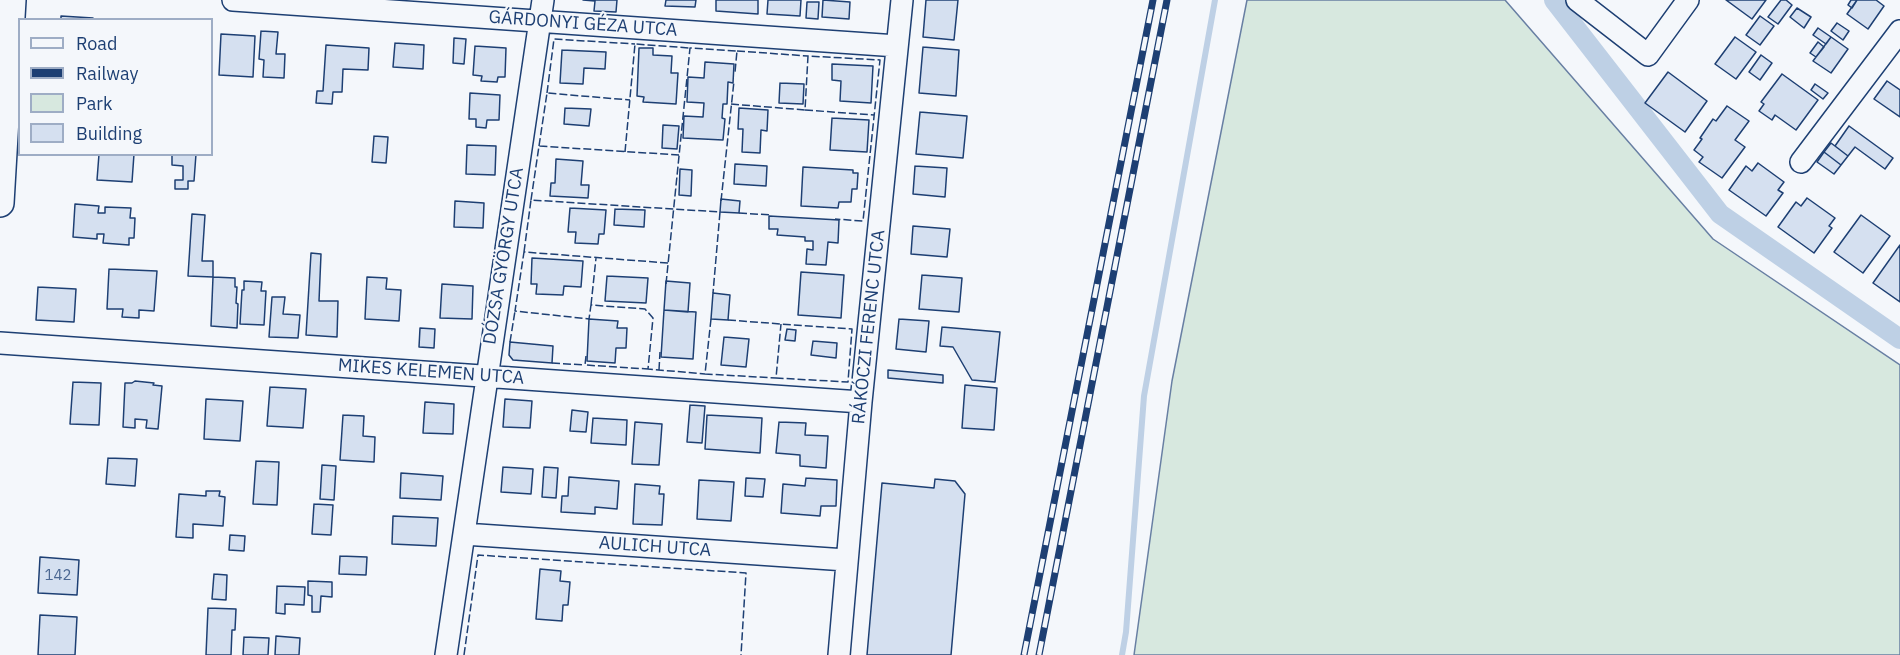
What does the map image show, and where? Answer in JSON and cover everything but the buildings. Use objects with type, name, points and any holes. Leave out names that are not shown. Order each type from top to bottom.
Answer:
[{"type":"main road","points":[[0,203],[12,0]]},
{"type":"street","name":"GÁRDONYI GÉZA UTCA","points":[[233,0],[897,46]]},
{"type":"street","name":"DÓZSA GYÖRGY UTCA","points":[[446,655],[543,0]]},
{"type":"street","name":"RÁKÓCZI FERENC UTCA","points":[[839,655],[861,402],[902,0]]},
{"type":"street","points":[[1577,0],[1648,55],[1688,0]]},
{"type":"street","points":[[1801,162],[1900,31]]},
{"type":"street","name":"MIKES KELEMEN UTCA","points":[[0,343],[861,402]]},
{"type":"street","name":"AULICH UTCA","points":[[464,534],[846,560]]},
{"type":"green space","points":[[1247,0],[1505,0],[1713,239],[1900,365],[1900,655],[1134,655],[1172,381]]},
{"type":"waterway","points":[[1122,655],[1126,632],[1144,396],[1215,0]]},
{"type":"waterway","points":[[1554,0],[1720,214],[1900,339]]},
{"type":"railway","points":[[1024,655],[1153,0]]},
{"type":"railway","points":[[1039,655],[1167,0]]},
{"type":"fence","points":[[547,93],[554,39],[635,44]]},
{"type":"fence","points":[[625,152],[635,44],[690,48]]},
{"type":"fence","points":[[666,284],[690,48],[737,51],[735,72]]},
{"type":"fence","points":[[737,51],[808,56]]},
{"type":"fence","points":[[731,104],[805,110],[808,56],[880,60],[863,221],[835,219]]},
{"type":"fence","points":[[721,201],[734,81]]},
{"type":"fence","points":[[539,146],[547,93],[630,100]]},
{"type":"fence","points":[[805,110],[874,115]]},
{"type":"fence","points":[[531,200],[539,146],[679,155]]},
{"type":"fence","points":[[524,252],[531,200],[720,212],[713,293]]},
{"type":"fence","points":[[739,213],[772,215]]},
{"type":"fence","points":[[668,263],[524,252],[515,311],[589,319],[591,305],[645,309],[653,318],[648,369],[705,374]]},
{"type":"fence","points":[[591,305],[596,258]]},
{"type":"fence","points":[[510,342],[515,311]]},
{"type":"fence","points":[[711,319],[705,374],[776,378]]},
{"type":"fence","points":[[728,320],[852,329],[848,382],[776,378],[781,324]]},
{"type":"fence","points":[[659,370],[660,352]]},
{"type":"fence","points":[[586,356],[585,365],[648,369]]},
{"type":"fence","points":[[552,363],[585,365]]},
{"type":"fence","points":[[464,655],[478,555],[746,573],[741,655]]}]
